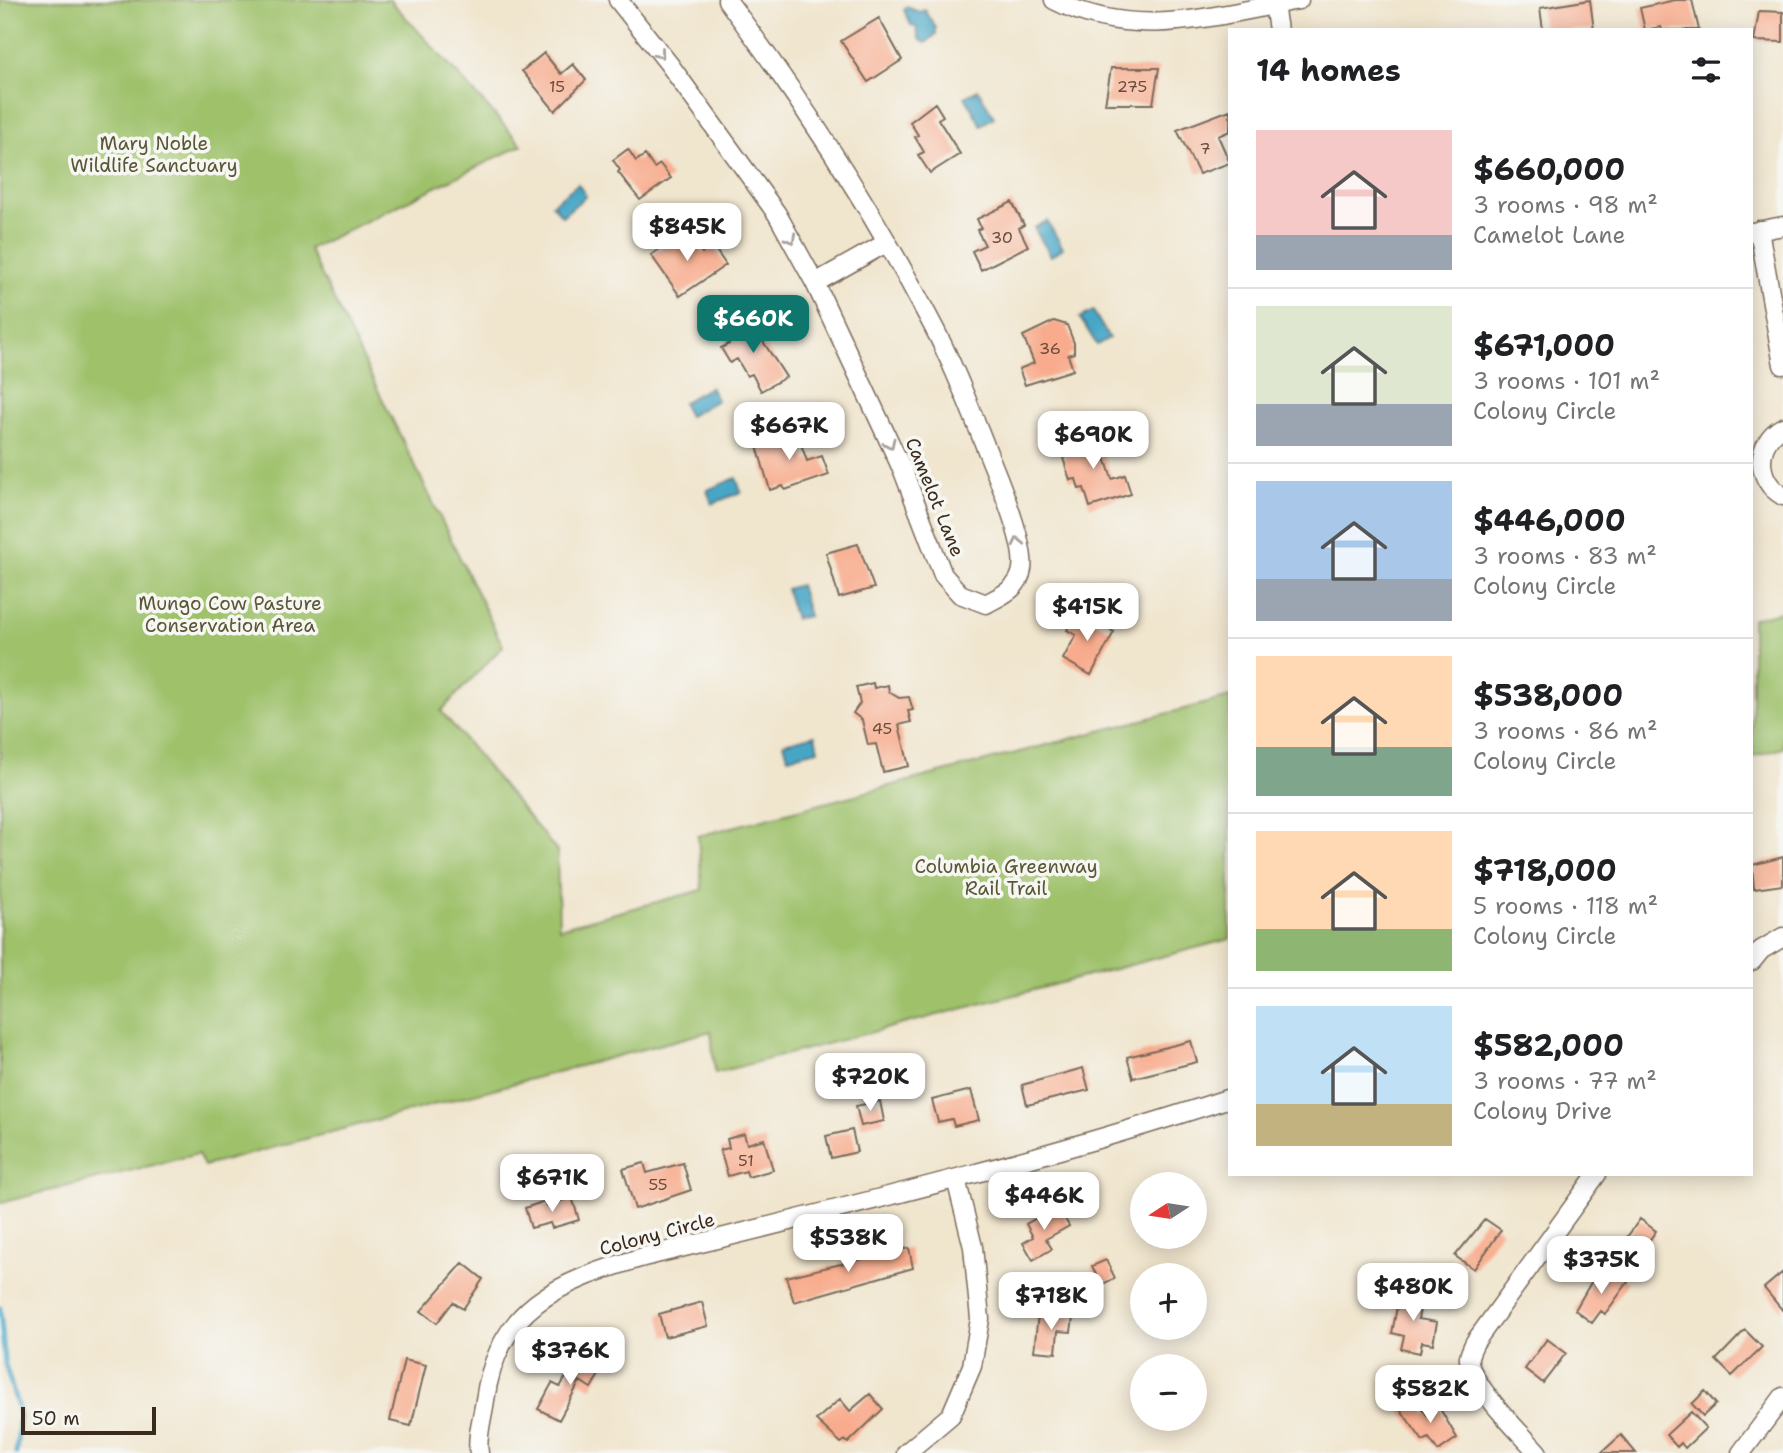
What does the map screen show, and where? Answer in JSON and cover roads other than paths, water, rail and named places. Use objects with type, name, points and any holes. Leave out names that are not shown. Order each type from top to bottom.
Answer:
[{"type":"street","name":"Camelot Lane","points":[[618,0],[669,64],[777,214],[815,283],[903,471],[943,575],[960,594],[986,604],[1015,588],[1023,569],[1017,538],[1000,484],[943,347],[824,138],[780,71],[727,0]]},
{"type":"street","points":[[1054,0],[1096,17],[1147,25],[1299,0]]},
{"type":"street","points":[[1274,4],[1278,28]]},
{"type":"street","points":[[1783,226],[1755,231],[1783,365]]},
{"type":"street","points":[[815,283],[886,243]]},
{"type":"street","points":[[1783,427],[1767,442],[1761,465],[1767,481],[1783,496]]},
{"type":"street","points":[[1755,951],[1783,937]]},
{"type":"street","name":"Colony Circle","points":[[473,1452],[488,1376],[500,1341],[517,1318],[556,1290],[591,1273],[640,1258],[956,1179],[1134,1130],[1228,1099]]},
{"type":"street","points":[[1538,1453],[1482,1388],[1471,1372],[1469,1358],[1475,1342],[1596,1176]]},
{"type":"street","points":[[906,1453],[951,1415],[972,1366],[980,1319],[973,1247],[956,1179]]},
{"type":"street","points":[[1741,1453],[1783,1397]]},
{"type":"water","points":[[907,7],[919,12],[925,10],[936,28],[936,34],[926,43],[919,39],[916,27],[911,25],[904,10]]},
{"type":"water","points":[[978,90],[994,117],[981,125],[965,97]]},
{"type":"water","points":[[578,184],[586,196],[562,216],[552,204]]},
{"type":"water","points":[[1047,221],[1063,248],[1051,256],[1034,228]]},
{"type":"water","points":[[1093,311],[1109,338],[1097,345],[1080,318]]},
{"type":"water","points":[[710,387],[717,400],[689,416],[682,403]]},
{"type":"water","points":[[736,478],[741,492],[712,504],[707,490]]},
{"type":"water","points":[[800,585],[809,616],[795,619],[786,589]]},
{"type":"water","points":[[815,735],[818,750],[788,757],[784,743]]},
{"type":"waterway","points":[[0,1308],[5,1364],[20,1415],[16,1453]]},
{"type":"park label","name":"Mary Noble Wildlife Sanctuary","points":[[154,154]]},
{"type":"park label","name":"Mungo Cow Pasture Conservation Area","points":[[230,614]]},
{"type":"park label","name":"Columbia Greenway Rail Trail","points":[[1006,877]]}]
